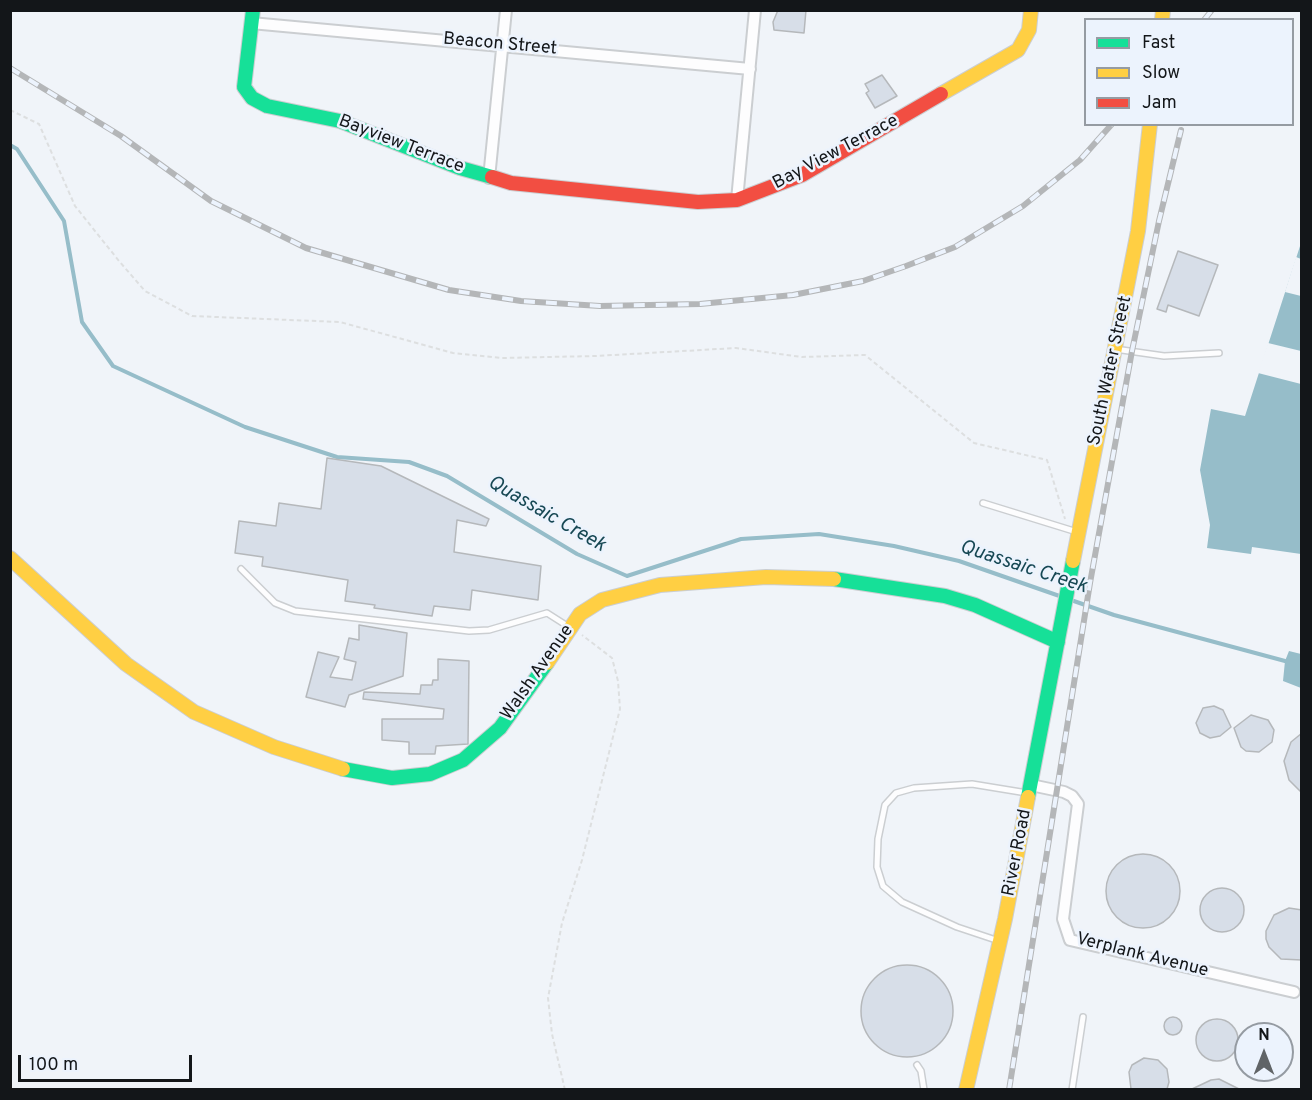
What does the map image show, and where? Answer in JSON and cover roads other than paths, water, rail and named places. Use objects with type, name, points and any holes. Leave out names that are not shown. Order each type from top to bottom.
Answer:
[{"type":"street","points":[[489,178],[506,10]]},
{"type":"street","points":[[737,200],[755,10]]},
{"type":"street","name":"Bay View Terrace","points":[[489,178],[511,183],[698,202],[737,200],[756,195],[802,175],[1018,50],[1029,30],[1031,10]]},
{"type":"street","name":"Beacon Street","points":[[252,17],[502,45],[750,69]]},
{"type":"street","name":"Bayview Terrace","points":[[252,17],[246,91],[267,106],[360,127],[489,178]]},
{"type":"street","name":"South Water Street","points":[[1063,615],[1138,231],[1150,126]]},
{"type":"street","name":"Walsh Avenue","points":[[10,558],[126,664],[194,712],[274,747],[351,771],[392,778],[430,774],[463,760],[483,745],[527,694],[569,627],[588,607],[602,600],[660,585],[705,580],[807,576],[842,579],[945,596],[975,605],[1058,642]]},
{"type":"street","name":"River Road","points":[[966,1089],[1000,941],[1063,615]]},
{"type":"street","name":"Verplank Avenue","points":[[1030,789],[1064,792],[1072,796],[1078,804],[1063,919],[1070,940],[1294,992]]},
{"type":"lane","points":[[1114,349],[1164,356],[1219,353]]},
{"type":"lane","points":[[983,503],[1079,532]]},
{"type":"lane","points":[[241,569],[275,603],[295,611],[468,631],[489,630],[536,614],[547,613],[569,627]]},
{"type":"lane","points":[[1000,941],[957,927],[902,902],[884,886],[877,867],[878,839],[885,805],[896,794],[914,788],[972,784],[1030,789]]},
{"type":"lane","points":[[1071,1089],[1083,1017]]},
{"type":"lane","points":[[916,1065],[921,1071],[924,1089]]},
{"type":"water","points":[[1301,243],[1301,554],[1252,547],[1251,554],[1207,548],[1210,525],[1200,470],[1211,409],[1245,416]]},
{"type":"water","points":[[1289,651],[1301,654],[1301,688],[1283,681],[1285,661]]},
{"type":"waterway","name":"Quassaic Creek","points":[[10,145],[17,149],[64,221],[82,322],[113,366],[245,427],[337,457],[409,462],[447,476],[577,554],[627,576],[741,539],[819,534],[894,546],[959,561],[1114,615],[1285,661]]},
{"type":"railway","points":[[1206,18],[1212,10]]},
{"type":"railway","points":[[10,68],[121,136],[211,201],[306,248],[449,290],[521,301],[600,306],[700,304],[793,295],[863,281],[906,266],[955,247],[1023,206],[1080,160],[1110,126]]},
{"type":"railway","points":[[1009,1090],[1090,583],[1132,351],[1181,130]]}]
